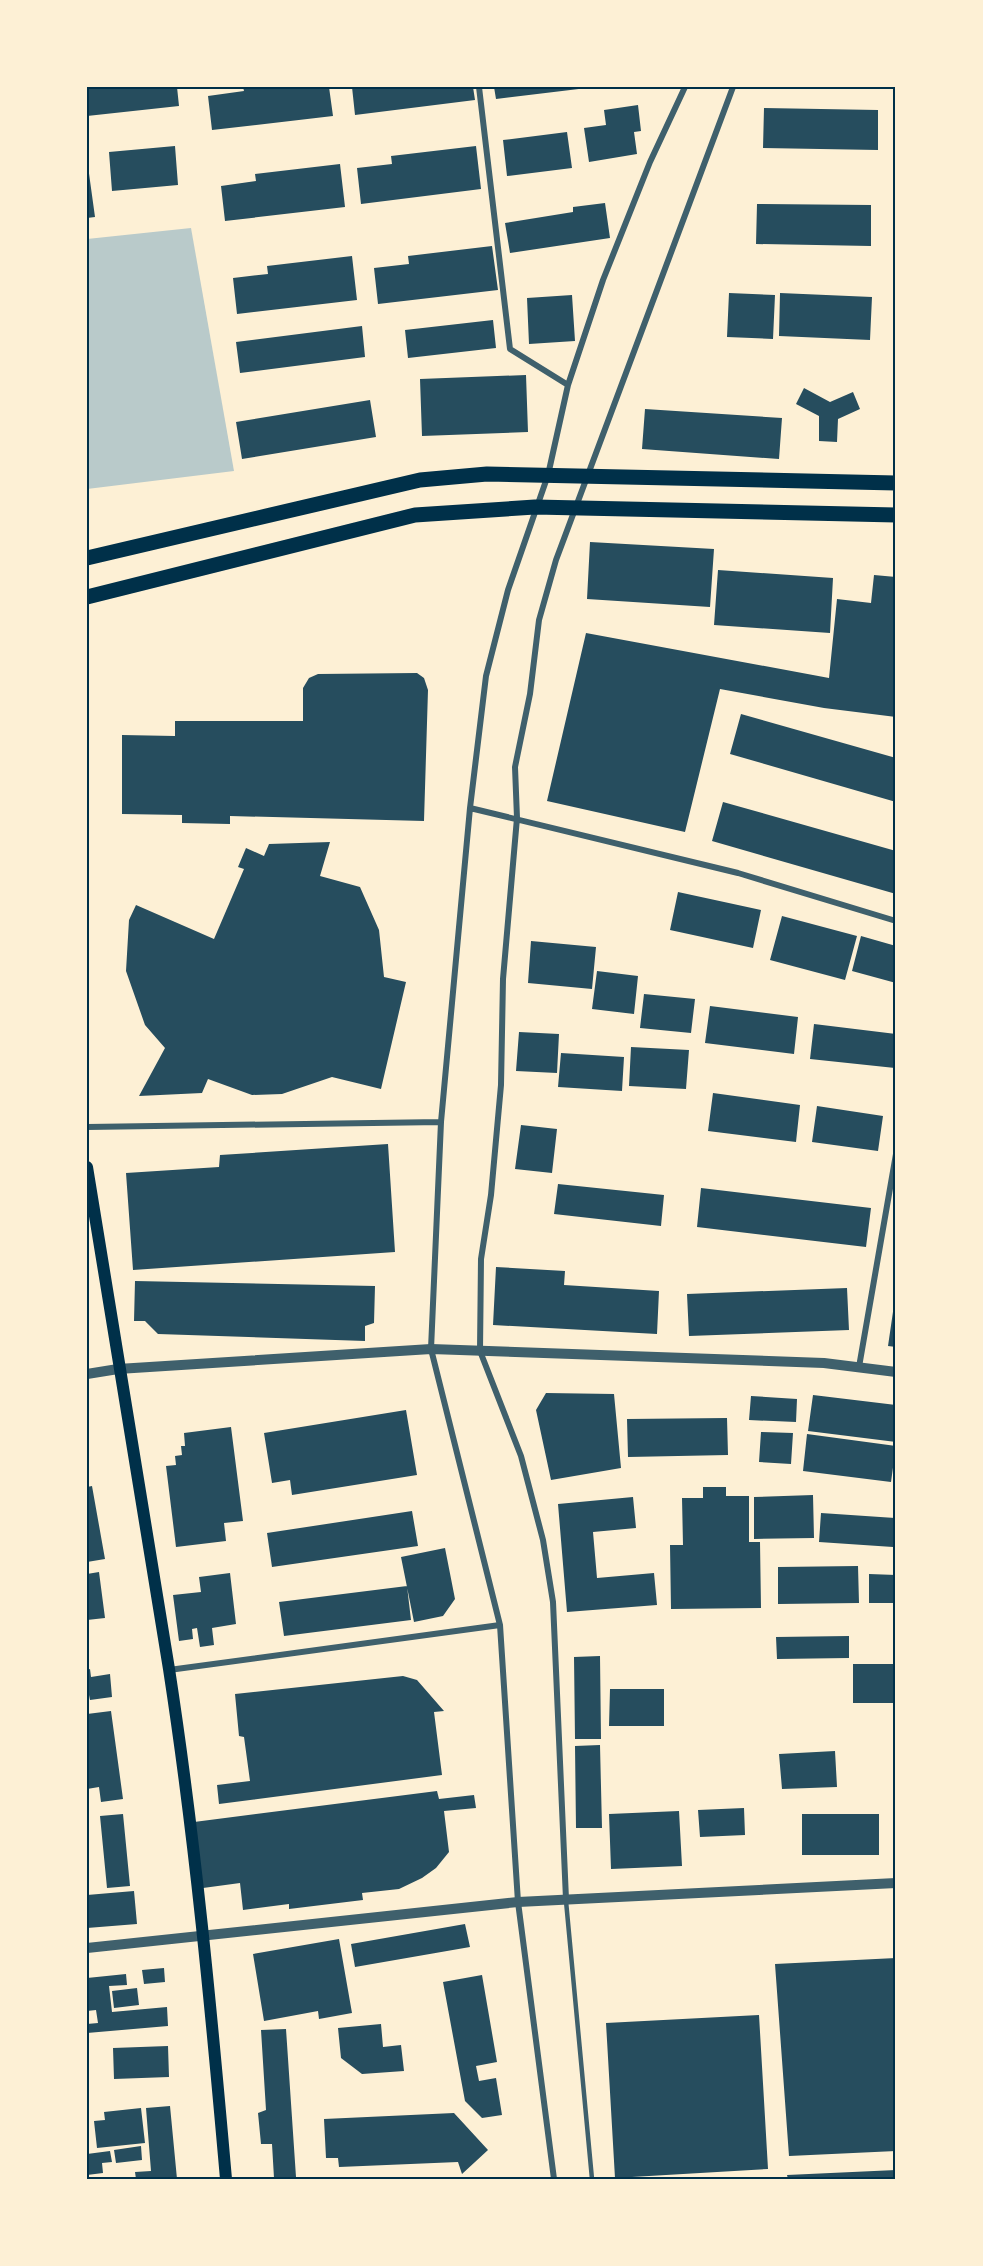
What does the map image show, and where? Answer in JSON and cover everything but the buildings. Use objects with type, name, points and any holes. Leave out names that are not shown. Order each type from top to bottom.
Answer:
[{"type":"main road","points":[[87,558],[420,480],[487,474],[896,483]]},
{"type":"main road","points":[[87,597],[415,515],[535,507],[896,515]]},
{"type":"main road","points":[[87,1167],[118,1369],[169,1670],[205,1936],[226,2179]]},
{"type":"street","points":[[479,87],[510,349],[568,385]]},
{"type":"street","points":[[554,2179],[518,1902],[500,1625],[431,1349],[441,1122],[470,808],[486,676],[508,591],[535,507],[548,475],[568,385],[603,280],[650,162],[685,87]]},
{"type":"street","points":[[566,1899],[553,1613],[546,1561],[521,1456],[480,1351],[481,1259],[491,1195],[501,1085],[503,979],[517,818],[515,766],[530,694],[539,620],[574,507],[733,87]]},
{"type":"street","points":[[470,808],[738,873],[896,921]]},
{"type":"street","points":[[87,1127],[441,1122]]},
{"type":"street","points":[[858,1367],[896,1154]]},
{"type":"street","points":[[87,1374],[118,1369],[431,1349],[824,1363],[896,1372]]},
{"type":"street","points":[[169,1670],[500,1625]]},
{"type":"street","points":[[87,1948],[518,1902],[896,1883]]},
{"type":"lane","points":[[566,1899],[592,2179]]},
{"type":"shaded area","points":[[191,228],[234,471],[87,489],[87,239]]}]
